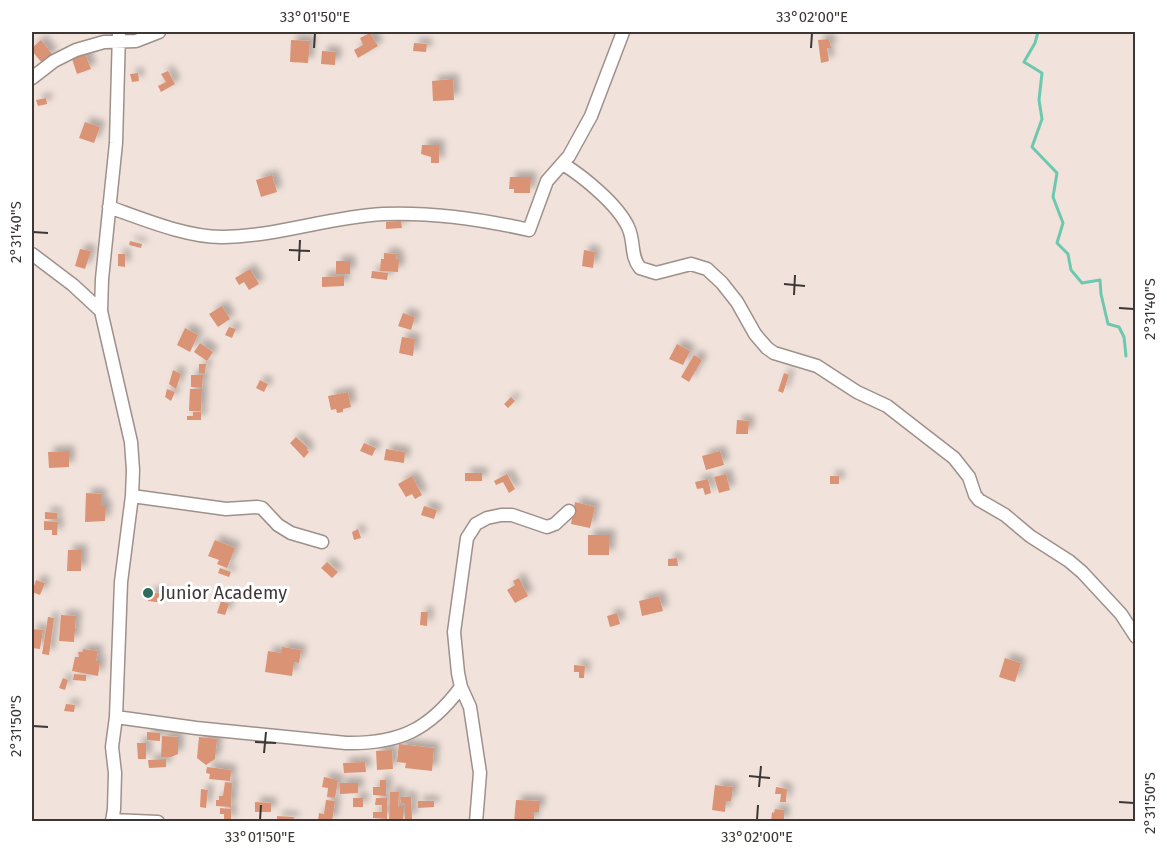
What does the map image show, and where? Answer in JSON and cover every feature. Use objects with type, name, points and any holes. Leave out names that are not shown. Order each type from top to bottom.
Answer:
[{"type":"street","points":[[32,78],[54,61],[76,50],[119,36],[136,41],[159,32]]},
{"type":"street","points":[[109,207],[190,232],[223,237],[292,230],[326,222],[383,214],[465,218],[529,230],[547,181],[563,164],[591,116],[622,32]]},
{"type":"street","points":[[119,36],[116,142],[101,311],[133,459],[132,496],[121,582],[116,717],[112,747],[116,773],[112,821],[158,822]]},
{"type":"street","points":[[563,164],[577,174],[622,218],[629,228],[635,261],[640,268],[656,273],[691,264],[707,269],[737,302],[758,339],[767,348],[774,353],[817,366],[857,392],[887,406],[954,458],[969,477],[979,500],[1005,515],[1030,536],[1082,572],[1121,614],[1136,637]]},
{"type":"street","points":[[32,254],[73,285],[101,311]]},
{"type":"street","points":[[132,496],[226,509],[262,508],[278,525],[291,533],[322,542]]},
{"type":"street","points":[[476,822],[480,773],[470,706],[461,687],[454,624],[469,533],[479,522],[501,514],[512,515],[540,526],[549,526],[569,511]]},
{"type":"street","points":[[116,717],[196,728],[368,744],[405,736],[423,726],[444,708],[461,687]]},
{"type":"building","points":[[370,33],[378,46],[358,58],[354,50],[363,45],[360,38]]},
{"type":"building","points":[[829,39],[831,48],[827,48],[829,61],[821,63],[818,40]]},
{"type":"building","points":[[41,40],[52,54],[42,63],[32,51],[32,48]]},
{"type":"building","points":[[291,40],[310,41],[308,63],[290,62]]},
{"type":"building","points":[[414,43],[427,44],[426,52],[413,51]]},
{"type":"building","points":[[84,51],[91,69],[77,74],[71,56]]},
{"type":"building","points":[[322,51],[336,52],[335,65],[321,64]]},
{"type":"building","points":[[168,71],[175,84],[161,92],[158,86],[166,82],[161,74]]},
{"type":"building","points":[[138,73],[139,81],[132,82],[130,74]]},
{"type":"building","points":[[453,79],[454,100],[433,101],[432,81]]},
{"type":"building","points":[[46,98],[47,104],[38,106],[36,100]]},
{"type":"building","points":[[85,122],[100,127],[94,143],[79,138]]},
{"type":"building","points":[[422,145],[439,145],[439,163],[431,163],[431,157],[421,154]]},
{"type":"building","points":[[272,175],[277,192],[261,197],[256,180]]},
{"type":"building","points":[[510,177],[531,177],[530,193],[514,193],[514,189],[509,189]]},
{"type":"building","points":[[401,221],[402,228],[386,229],[386,222]]},
{"type":"building","points":[[130,241],[142,244],[141,248],[129,245]]},
{"type":"building","points":[[80,249],[91,251],[85,269],[75,266]]},
{"type":"building","points":[[584,250],[595,252],[593,268],[582,266]]},
{"type":"building","points":[[384,253],[397,254],[398,272],[380,271]]},
{"type":"building","points":[[118,254],[125,254],[125,267],[118,266]]},
{"type":"building","points":[[336,261],[350,261],[350,274],[336,274]]},
{"type":"building","points":[[250,269],[259,284],[249,290],[244,282],[239,285],[235,278]]},
{"type":"building","points":[[372,271],[388,273],[387,280],[371,278]]},
{"type":"building","points":[[344,276],[344,286],[322,287],[322,277]]},
{"type":"building","points":[[222,306],[230,319],[218,327],[209,314]]},
{"type":"building","points":[[403,313],[415,317],[411,330],[398,326]]},
{"type":"building","points":[[229,327],[236,329],[232,338],[225,335]]},
{"type":"building","points":[[185,328],[198,335],[190,352],[177,345]]},
{"type":"building","points":[[402,337],[415,339],[413,356],[399,353]]},
{"type":"building","points":[[200,343],[213,352],[207,361],[194,352]]},
{"type":"building","points":[[677,344],[690,351],[683,365],[669,359]]},
{"type":"building","points":[[694,355],[702,360],[689,382],[681,377]]},
{"type":"building","points":[[199,364],[206,364],[205,373],[199,373]]},
{"type":"building","points":[[173,370],[181,374],[176,389],[169,384]]},
{"type":"building","points":[[784,373],[789,375],[783,393],[778,391]]},
{"type":"building","points":[[191,375],[203,375],[202,388],[191,387]]},
{"type":"building","points":[[260,380],[268,384],[264,392],[256,388]]},
{"type":"building","points":[[167,389],[175,392],[171,401],[165,397]]},
{"type":"building","points":[[190,389],[202,389],[201,411],[189,411]]},
{"type":"building","points":[[348,392],[351,407],[337,413],[336,409],[331,410],[328,396]]},
{"type":"building","points":[[511,397],[515,401],[508,408],[504,404]]},
{"type":"building","points":[[193,412],[201,412],[201,420],[187,420],[187,416],[193,416]]},
{"type":"building","points":[[737,420],[749,421],[748,434],[736,434]]},
{"type":"building","points":[[296,437],[308,448],[309,452],[304,458],[290,443]]},
{"type":"building","points":[[364,443],[376,448],[372,456],[360,451]]},
{"type":"building","points":[[386,449],[405,452],[404,463],[384,460]]},
{"type":"building","points":[[69,451],[69,467],[49,468],[48,452]]},
{"type":"building","points":[[720,451],[724,465],[706,470],[702,456]]},
{"type":"building","points":[[465,473],[482,473],[482,481],[465,481]]},
{"type":"building","points":[[507,474],[515,489],[509,493],[503,482],[496,485],[494,481]]},
{"type":"building","points":[[726,474],[730,490],[719,493],[714,477]]},
{"type":"building","points":[[412,476],[422,495],[415,499],[412,494],[406,497],[398,484]]},
{"type":"building","points":[[830,476],[839,476],[839,484],[830,484]]},
{"type":"building","points":[[708,479],[711,493],[705,495],[703,488],[697,489],[695,482]]},
{"type":"building","points":[[86,493],[101,494],[101,505],[106,505],[105,521],[85,522]]},
{"type":"building","points":[[575,502],[595,507],[590,528],[571,524]]},
{"type":"building","points":[[424,506],[437,510],[434,519],[421,515]]},
{"type":"building","points":[[45,512],[57,513],[57,519],[45,519]]},
{"type":"building","points":[[44,521],[58,522],[57,535],[52,535],[52,530],[44,530]]},
{"type":"building","points":[[358,529],[361,538],[354,540],[352,532]]},
{"type":"building","points":[[588,535],[610,535],[609,555],[588,555]]},
{"type":"building","points":[[215,540],[235,548],[227,568],[217,564],[219,560],[208,556]]},
{"type":"building","points":[[68,550],[82,550],[81,571],[67,571]]},
{"type":"building","points":[[677,558],[678,566],[668,566],[668,559]]},
{"type":"building","points":[[327,562],[338,572],[332,578],[321,568]]},
{"type":"building","points":[[220,568],[231,572],[229,577],[218,573]]},
{"type":"building","points":[[519,578],[528,596],[515,603],[507,590],[515,585],[513,581]]},
{"type":"building","points":[[36,580],[45,583],[40,595],[32,592]]},
{"type":"building","points":[[149,592],[165,594],[164,603],[148,601]]},
{"type":"building","points":[[659,596],[663,611],[642,616],[639,601]]},
{"type":"building","points":[[221,601],[229,604],[225,615],[217,613]]},
{"type":"building","points":[[421,612],[428,612],[427,626],[420,625]]},
{"type":"building","points":[[617,613],[620,624],[610,627],[607,616]]},
{"type":"building","points":[[61,615],[76,616],[74,642],[59,641]]},
{"type":"building","points":[[48,617],[54,618],[49,655],[42,654]]},
{"type":"building","points":[[32,629],[43,630],[40,649],[32,648]]},
{"type":"building","points":[[282,647],[301,650],[299,663],[294,662],[292,676],[265,672],[268,651],[281,653]]},
{"type":"building","points":[[83,649],[98,651],[96,661],[100,661],[98,676],[72,671],[75,657],[79,657],[78,652],[83,652]]},
{"type":"building","points":[[1005,658],[1021,663],[1015,682],[999,677]]},
{"type":"building","points":[[574,665],[585,666],[584,678],[579,678],[579,672],[574,672]]},
{"type":"building","points":[[74,674],[86,675],[86,681],[73,680]]},
{"type":"building","points":[[63,678],[68,680],[65,690],[59,688]]},
{"type":"building","points":[[66,704],[75,705],[74,712],[64,711]]},
{"type":"building","points":[[147,732],[160,733],[160,741],[147,740]]},
{"type":"building","points":[[162,736],[178,737],[178,754],[161,757]]},
{"type":"building","points":[[199,737],[217,739],[215,759],[206,765],[197,758]]},
{"type":"building","points":[[137,743],[146,743],[146,759],[138,759]]},
{"type":"building","points":[[399,744],[434,748],[432,771],[405,768],[406,763],[397,762]]},
{"type":"building","points":[[392,750],[393,769],[377,770],[376,751]]},
{"type":"building","points":[[166,759],[166,767],[149,768],[148,760]]},
{"type":"building","points":[[365,762],[366,772],[344,773],[343,763]]},
{"type":"building","points":[[207,767],[231,770],[230,781],[209,779],[210,774],[206,773]]},
{"type":"building","points":[[324,777],[338,780],[335,798],[327,797],[328,788],[322,787]]},
{"type":"building","points":[[380,780],[386,780],[386,796],[373,795],[373,787],[380,787]]},
{"type":"building","points":[[225,782],[232,783],[231,807],[216,806],[216,800],[219,800],[219,796],[223,796]]},
{"type":"building","points":[[340,783],[358,783],[358,793],[340,794]]},
{"type":"building","points":[[715,785],[733,787],[731,801],[726,801],[725,812],[712,810]]},
{"type":"building","points":[[776,787],[787,789],[786,802],[780,802],[781,794],[775,794]]},
{"type":"building","points":[[201,789],[208,790],[206,808],[200,807]]},
{"type":"building","points":[[390,792],[399,792],[398,806],[404,806],[403,822],[389,822]]},
{"type":"building","points":[[400,797],[411,797],[412,819],[405,819],[405,803],[401,803]]},
{"type":"building","points":[[353,798],[363,798],[363,807],[353,807]]},
{"type":"building","points":[[376,798],[387,798],[387,819],[373,818],[373,812],[382,812],[382,805],[375,805]]},
{"type":"building","points":[[326,800],[335,801],[332,822],[318,821],[319,813],[324,814]]},
{"type":"building","points":[[516,800],[540,801],[539,812],[534,812],[534,822],[514,822]]},
{"type":"building","points":[[418,801],[434,801],[434,807],[418,808]]},
{"type":"building","points":[[255,802],[271,803],[271,812],[255,812]]},
{"type":"building","points":[[220,808],[231,809],[231,822],[224,821],[224,814],[220,814]]},
{"type":"building","points":[[775,809],[784,810],[784,822],[771,822],[772,812],[774,813]]},
{"type":"building","points":[[277,816],[294,817],[293,822],[277,822]]},
{"type":"waterway","points":[[1038,32],[1035,43],[1024,62],[1042,73],[1039,100],[1042,119],[1032,147],[1057,173],[1053,197],[1063,223],[1057,243],[1068,254],[1071,270],[1082,283],[1100,280],[1108,324],[1119,327],[1124,337],[1126,356]]},
{"type":"place","name":"Junior Academy","points":[[148,593]]}]
